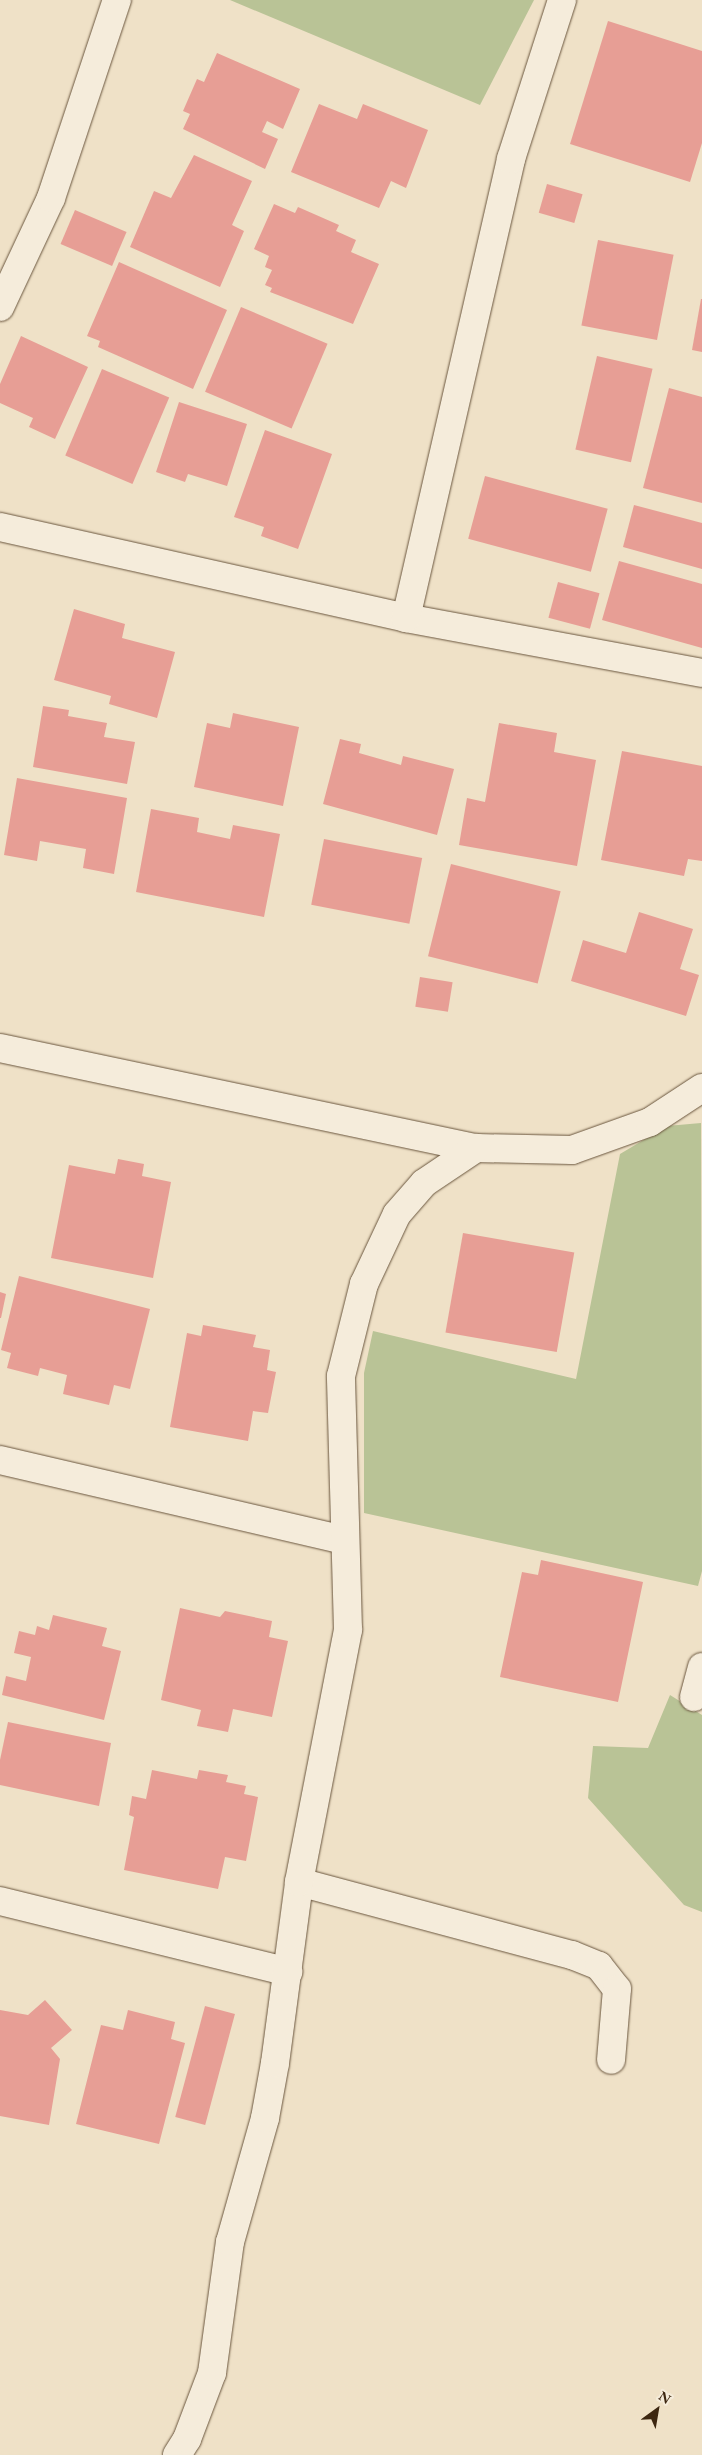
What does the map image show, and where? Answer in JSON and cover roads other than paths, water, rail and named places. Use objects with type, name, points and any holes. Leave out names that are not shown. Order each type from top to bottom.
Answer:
[{"type":"street","points":[[0,308],[51,198],[116,0]]},
{"type":"street","points":[[406,618],[512,159],[562,0]]},
{"type":"street","points":[[0,527],[406,618],[702,673]]},
{"type":"street","points":[[0,1048],[476,1148],[572,1150],[650,1122],[700,1094]]},
{"type":"street","points":[[177,2455],[187,2439],[212,2373],[230,2242],[265,2118],[288,1972],[299,1882],[348,1630],[344,1540],[341,1376],[364,1284],[397,1214],[424,1183],[476,1148]]},
{"type":"street","points":[[0,1460],[344,1540]]},
{"type":"street","points":[[694,1697],[702,1667]]},
{"type":"street","points":[[299,1882],[572,1955],[599,1966],[616,1989],[611,2060]]},
{"type":"street","points":[[0,1901],[288,1972]]}]
